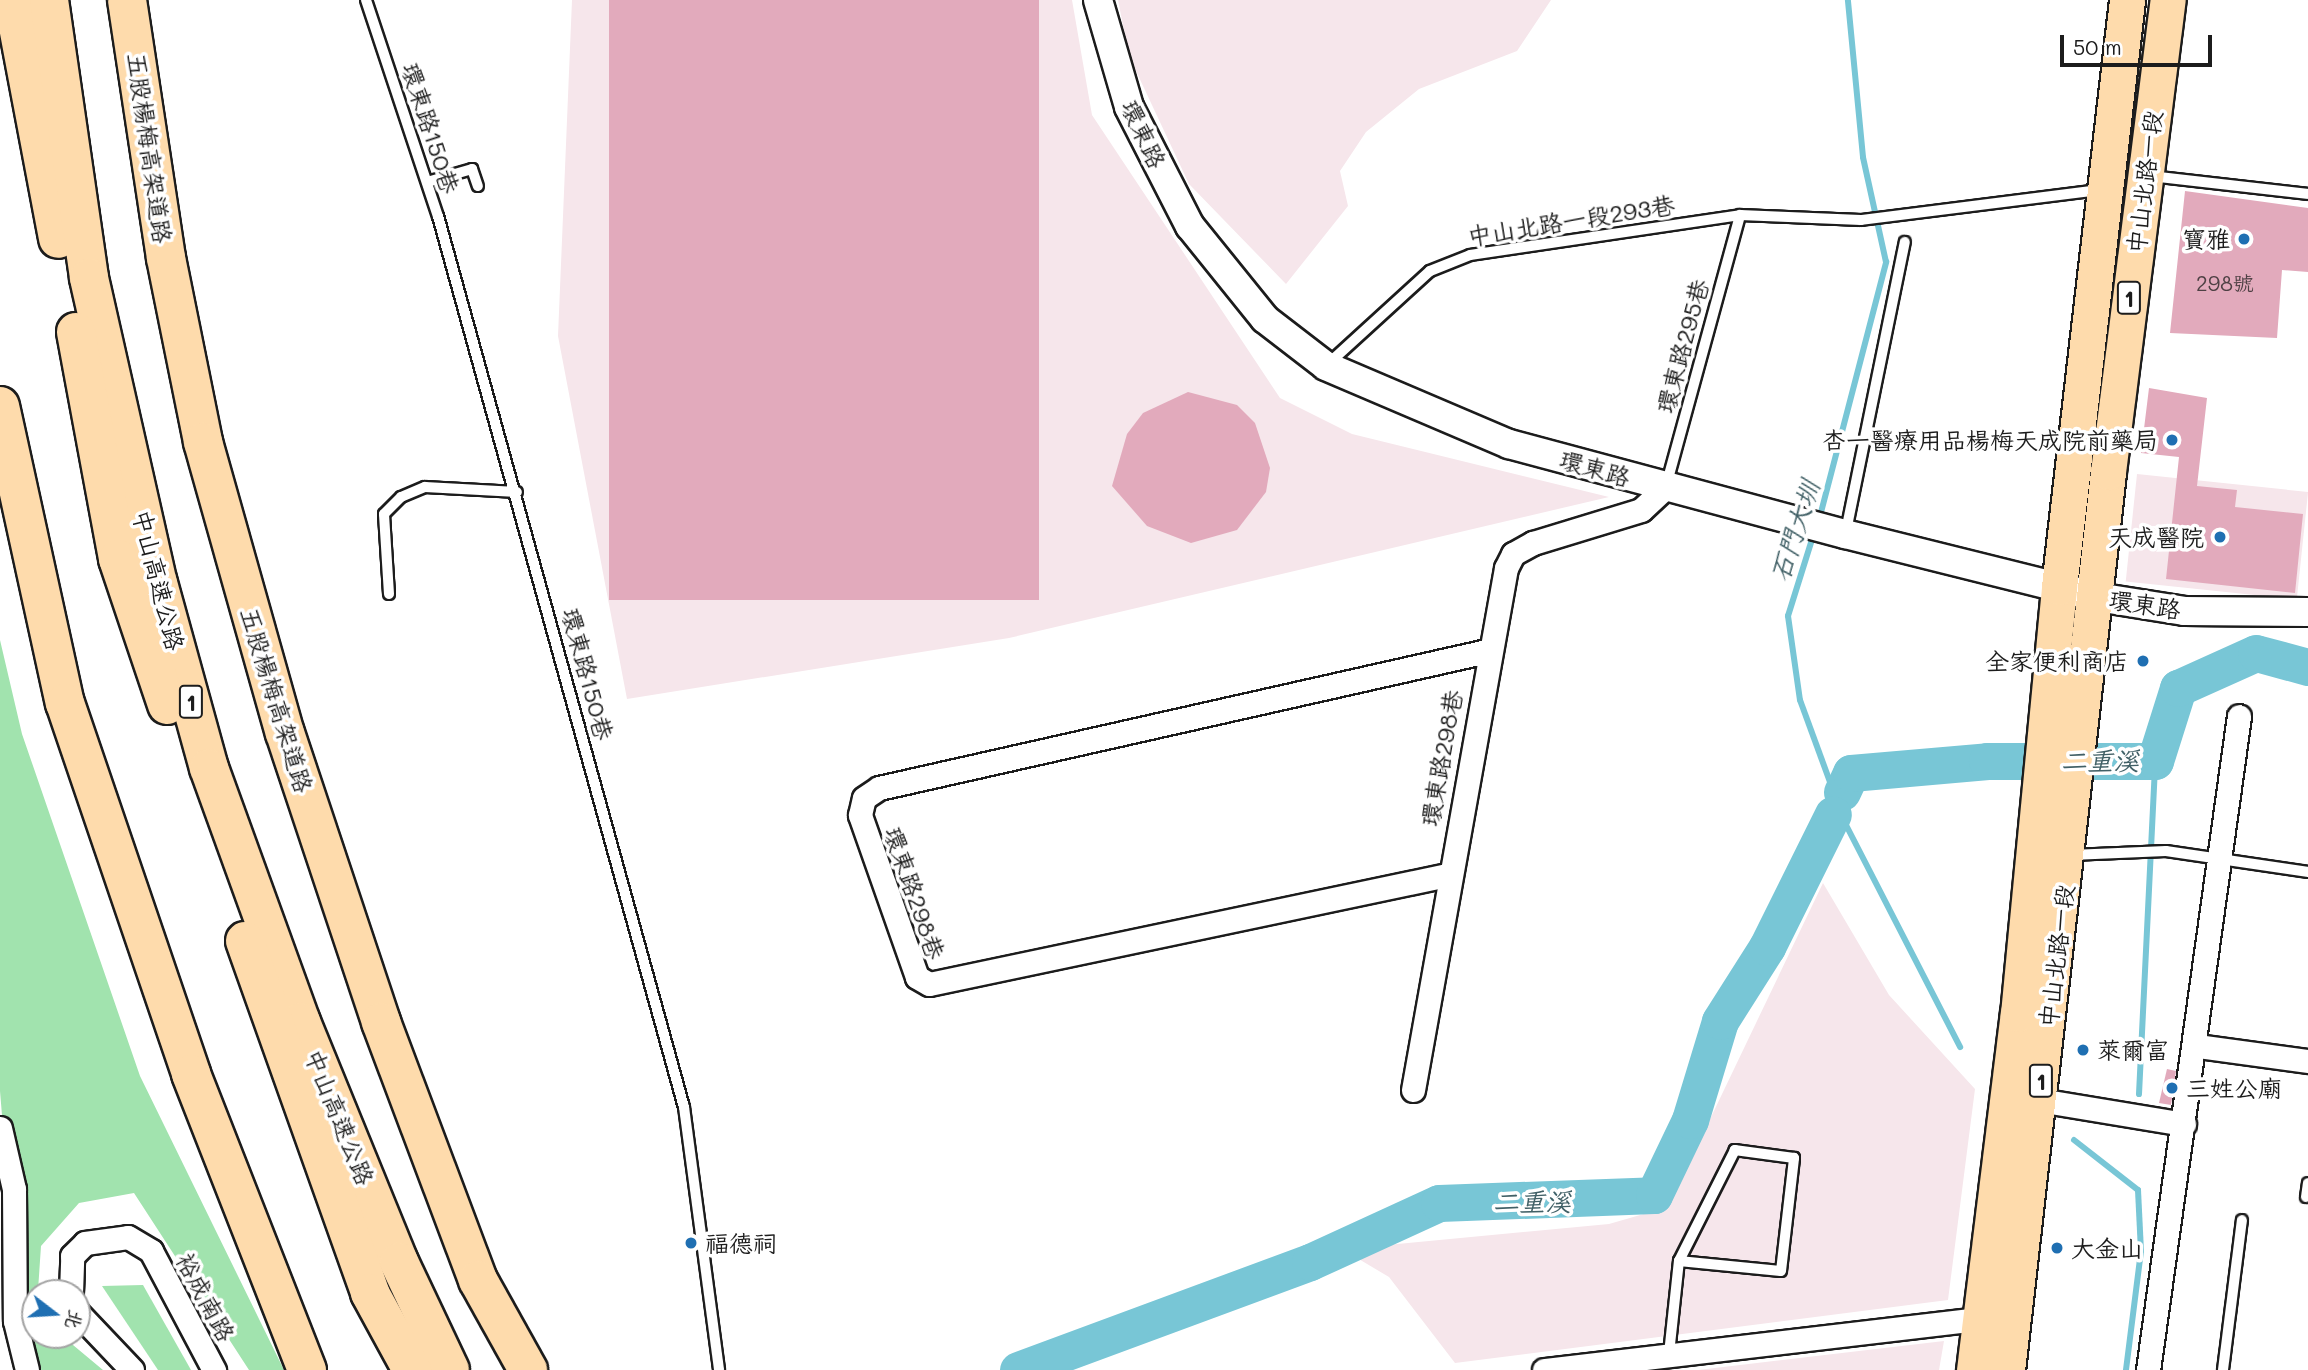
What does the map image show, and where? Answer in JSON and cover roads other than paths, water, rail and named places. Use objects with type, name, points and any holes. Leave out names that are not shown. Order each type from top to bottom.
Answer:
[{"type":"highway","name":"中山高速公路","points":[[13,0],[118,559],[365,1280],[412,1370]]},
{"type":"highway","name":"中山高速公路","points":[[49,0],[89,278],[158,583],[209,768],[312,1047],[399,1262],[450,1370]]},
{"type":"highway","name":"五股楊梅高架道路","points":[[127,0],[166,258],[203,442],[285,733],[381,1022],[478,1280],[528,1370]]},
{"type":"highway","points":[[0,406],[65,704],[191,1074],[307,1370]]},
{"type":"main road","name":"中山北路一段","points":[[2007,1370],[1997,1318],[2018,1014],[2037,793],[2102,190],[2127,0]]},
{"type":"main road","name":"中山北路一段","points":[[1974,1370],[1997,1318],[2039,1100],[2069,855],[2144,176],[2168,0]]},
{"type":"street","name":"環東路","points":[[1098,0],[1129,107],[1190,226],[1265,319],[1326,366],[1508,444],[1777,517],[2097,597],[2184,611],[2308,612]]},
{"type":"street","name":"環東路298巷","points":[[1413,1090],[1447,875],[1487,651],[1513,554],[1641,510],[1665,488]]},
{"type":"street","name":"環東路298巷","points":[[1447,875],[929,984],[917,977],[860,815],[864,798],[879,788],[1487,651]]},
{"type":"street","points":[[2148,1370],[2197,1046],[2239,716]]},
{"type":"street","points":[[2197,1046],[2308,1060]]},
{"type":"street","points":[[2039,1100],[2074,1109],[2184,1124]]},
{"type":"street","points":[[0,1128],[14,1189],[15,1321],[27,1370]]},
{"type":"street","name":"裕成南路","points":[[71,1279],[72,1256],[85,1243],[128,1237],[151,1251],[214,1370]]},
{"type":"street","points":[[1544,1370],[1997,1318]]},
{"type":"street","points":[[91,1327],[132,1370]]},
{"type":"lane","name":"環東路150巷","points":[[366,0],[427,182],[517,492],[684,1107],[719,1370]]},
{"type":"lane","points":[[427,182],[472,169],[478,186]]},
{"type":"lane","points":[[2144,176],[2308,194]]},
{"type":"lane","name":"中山北路一段293巷","points":[[1326,366],[1430,271],[1470,255],[1740,215],[1861,220],[2102,190]]},
{"type":"lane","name":"環東路295巷","points":[[1665,488],[1740,215]]},
{"type":"lane","points":[[1838,532],[1905,242]]},
{"type":"lane","points":[[389,594],[384,514],[401,497],[425,488],[517,492]]},
{"type":"lane","points":[[2069,855],[2166,851],[2308,872]]},
{"type":"lane","points":[[1669,1354],[1679,1261],[1735,1150],[1794,1158],[1781,1271],[1679,1261]]},
{"type":"lane","points":[[2306,1197],[2308,1183]]},
{"type":"lane","points":[[2223,1370],[2242,1220]]},
{"type":"waterway","name":"石門大圳","points":[[1819,520],[1886,262],[1863,157],[1848,0]]},
{"type":"waterway","name":"石門大圳","points":[[1814,533],[1788,616],[1800,700],[1845,823],[1960,1047]]},
{"type":"waterway","name":"二重溪","points":[[1842,792],[1851,773],[1987,761],[2155,761],[2178,688],[2256,653],[2308,667]]},
{"type":"waterway","points":[[2139,1094],[2155,761]]},
{"type":"waterway","name":"二重溪","points":[[1018,1370],[1310,1262],[1439,1203],[1654,1195],[1690,1120],[1720,1021],[1767,947],[1833,814]]},
{"type":"waterway","name":"石門大圳","points":[[2074,1140],[2138,1190],[2141,1251],[2126,1370]]},
{"type":"place","name":"寶雅","points":[[2244,239]]},
{"type":"place","name":"杏一醫療用品楊梅天成院前藥局","points":[[2172,440]]},
{"type":"place","name":"天成醫院","points":[[2220,537]]},
{"type":"place","name":"全家便利商店","points":[[2143,661]]},
{"type":"place","name":"萊爾富","points":[[2083,1050]]},
{"type":"place","name":"三姓公廟","points":[[2172,1088]]},
{"type":"place","name":"福德祠","points":[[691,1243]]},
{"type":"place","name":"大金山","points":[[2057,1248]]}]
